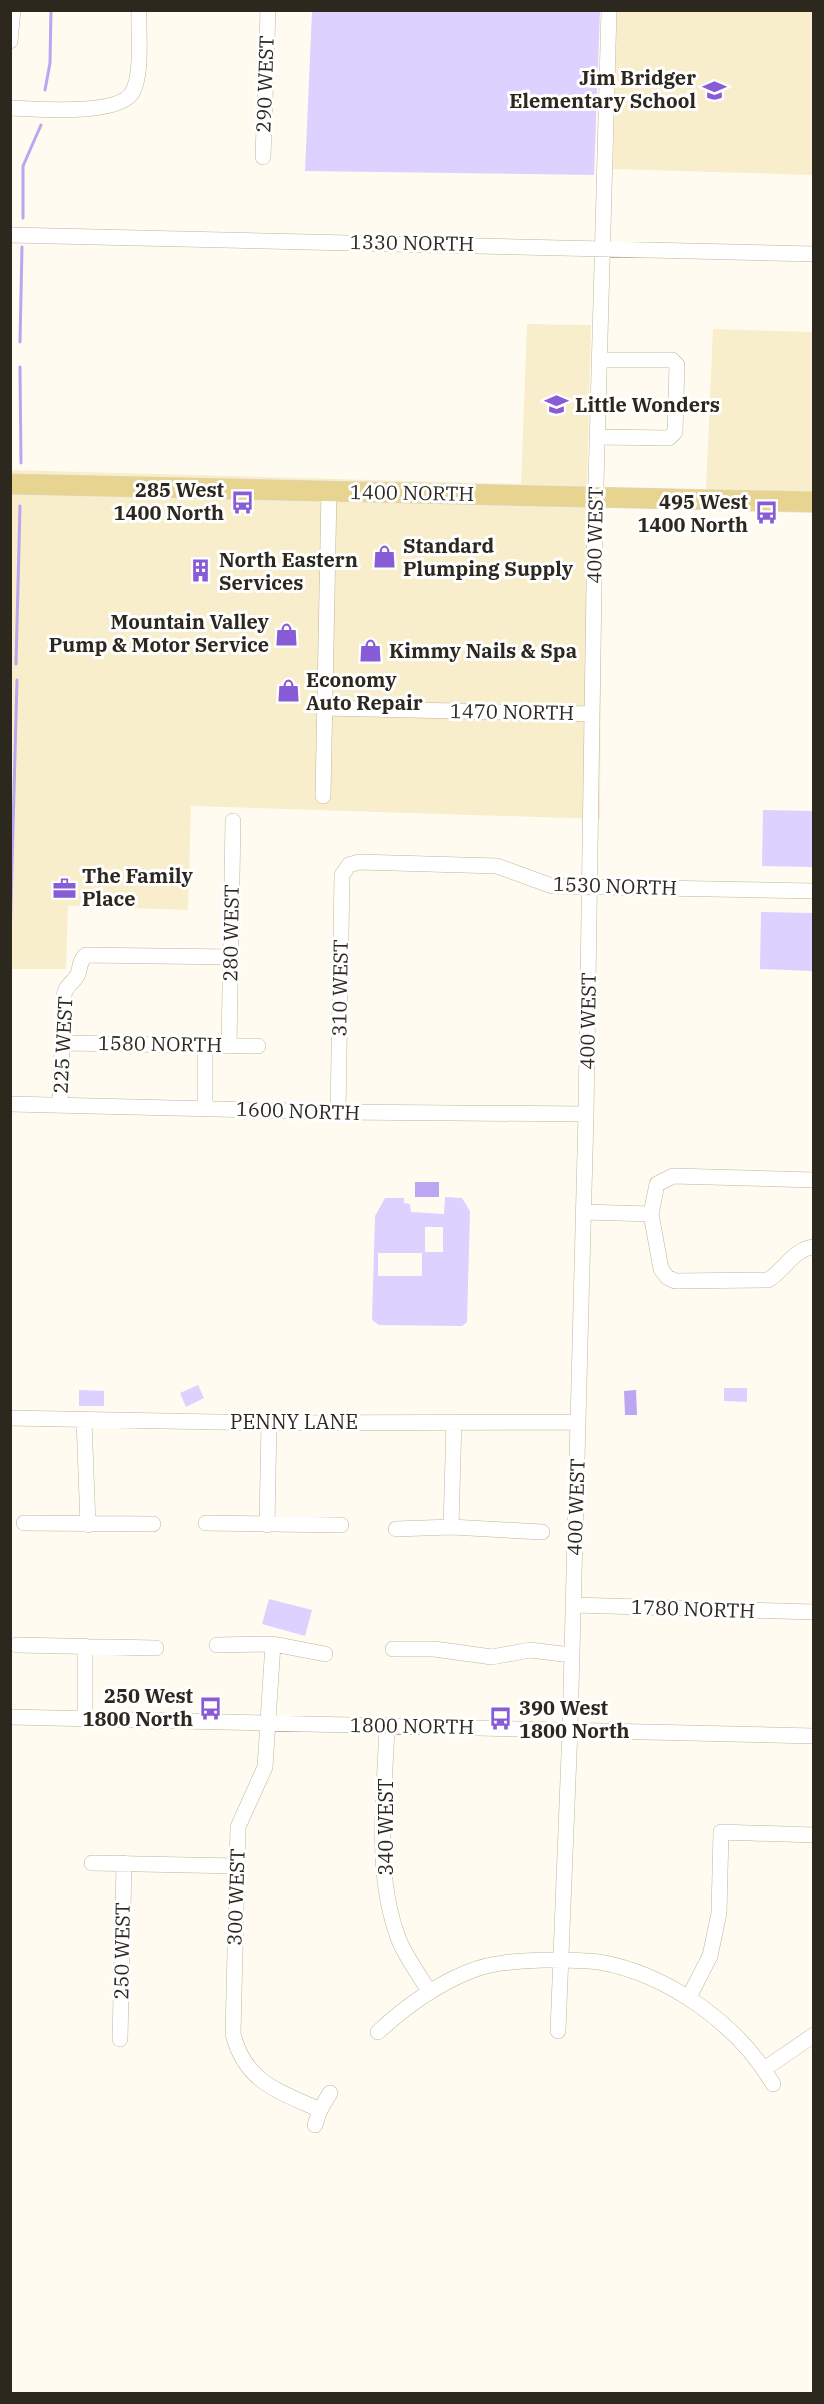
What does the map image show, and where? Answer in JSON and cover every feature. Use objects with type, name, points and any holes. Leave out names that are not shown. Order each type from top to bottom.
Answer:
[{"type":"main road","name":"1400 NORTH","points":[[10,484],[813,502]]},
{"type":"street","points":[[10,41],[13,10]]},
{"type":"street","points":[[10,108],[105,108],[122,103],[132,93],[138,78],[139,10]]},
{"type":"street","name":"290 WEST","points":[[263,157],[267,10]]},
{"type":"street","name":"400 WEST","points":[[558,2031],[570,1729],[584,1212],[596,497],[609,10]]},
{"type":"street","name":"1330 NORTH","points":[[10,235],[813,254]]},
{"type":"street","points":[[598,436],[669,438],[675,432],[676,410],[677,365],[672,360],[600,360]]},
{"type":"street","points":[[323,796],[329,491]]},
{"type":"street","name":"1470 NORTH","points":[[325,708],[592,714]]},
{"type":"street","name":"280 WEST","points":[[229,1045],[233,821]]},
{"type":"street","name":"1530 NORTH","points":[[349,865],[358,862],[497,866],[552,886],[813,891]]},
{"type":"street","name":"310 WEST","points":[[338,1112],[342,875],[349,865]]},
{"type":"street","name":"225 WEST","points":[[60,1105],[65,989],[78,973],[81,959],[86,955],[230,957]]},
{"type":"street","name":"1580 NORTH","points":[[62,1042],[258,1046]]},
{"type":"street","points":[[205,1045],[205,1108]]},
{"type":"street","name":"1600 NORTH","points":[[10,1104],[338,1112],[586,1114]]},
{"type":"street","points":[[813,1180],[673,1176],[657,1184],[651,1214],[662,1269],[667,1277],[675,1281],[752,1282],[768,1280],[781,1273],[798,1252],[813,1247]]},
{"type":"street","points":[[584,1212],[651,1214]]},
{"type":"street","name":"PENNY LANE","points":[[10,1418],[269,1423],[578,1422]]},
{"type":"street","points":[[84,1420],[88,1524]]},
{"type":"street","points":[[451,1527],[454,1422]]},
{"type":"street","points":[[267,1525],[269,1423]]},
{"type":"street","points":[[206,1522],[341,1525]]},
{"type":"street","points":[[24,1523],[153,1524]]},
{"type":"street","points":[[396,1528],[451,1527],[542,1532]]},
{"type":"street","name":"1780 NORTH","points":[[573,1605],[813,1612]]},
{"type":"street","points":[[217,1645],[273,1644],[325,1654]]},
{"type":"street","name":"300 WEST","points":[[273,1644],[265,1767],[238,1827],[232,2034],[238,2056],[250,2072],[271,2088],[320,2110]]},
{"type":"street","points":[[17,1646],[156,1648]]},
{"type":"street","points":[[85,1646],[85,1719]]},
{"type":"street","points":[[393,1649],[434,1649],[492,1658],[530,1650],[571,1655]]},
{"type":"street","name":"1800 NORTH","points":[[10,1718],[813,1736]]},
{"type":"street","name":"340 WEST","points":[[387,1725],[383,1855],[387,1893],[399,1940],[429,1991]]},
{"type":"street","points":[[689,1997],[710,1956],[719,1913],[721,1832],[813,1835]]},
{"type":"street","points":[[92,1863],[237,1866]]},
{"type":"street","name":"250 WEST","points":[[120,2039],[124,1863]]},
{"type":"street","points":[[378,2032],[402,2010],[429,1991],[470,1971],[503,1963],[561,1960],[599,1962],[643,1974],[689,1997],[729,2031],[764,2069],[772,2084]]},
{"type":"street","points":[[764,2069],[813,2035]]},
{"type":"street","points":[[315,2125],[330,2092]]},
{"type":"shaded area","points":[[312,11],[600,11],[594,175],[305,171]]},
{"type":"shaded area","name":"Jim Bridger Elementary School","points":[[617,11],[813,11],[813,175],[613,169]]},
{"type":"shaded area","points":[[527,324],[591,325],[587,486],[602,487],[600,819],[191,806],[188,910],[68,906],[66,969],[11,969],[11,470],[521,484]]},
{"type":"shaded area","points":[[713,329],[813,332],[813,513],[705,511]]},
{"type":"shaded area","points":[[763,810],[813,811],[813,867],[762,866]]},
{"type":"shaded area","points":[[761,912],[813,913],[813,971],[760,969]]},
{"type":"shaded area","points":[[415,1182],[439,1182],[439,1197],[415,1197]]},
{"type":"shaded area","points":[[445,1197],[462,1198],[470,1211],[467,1322],[462,1326],[379,1325],[372,1320],[375,1216],[385,1198],[404,1198],[404,1203],[410,1204],[411,1212],[444,1214]],"holes":[[[425,1227],[443,1227],[443,1252],[425,1252]],[[378,1253],[422,1253],[422,1276],[378,1276]]]},
{"type":"shaded area","points":[[198,1385],[204,1398],[186,1407],[180,1393]]},
{"type":"shaded area","points":[[724,1388],[747,1388],[747,1402],[724,1401]]},
{"type":"shaded area","points":[[79,1390],[104,1391],[104,1406],[79,1406]]},
{"type":"shaded area","points":[[636,1390],[637,1415],[625,1415],[624,1391]]},
{"type":"shaded area","points":[[269,1599],[312,1610],[305,1636],[262,1624]]},
{"type":"waterway","points":[[45,90],[50,63],[51,10]]},
{"type":"waterway","points":[[23,218],[23,166],[41,125]]},
{"type":"waterway","points":[[20,342],[22,247]]},
{"type":"waterway","points":[[20,367],[21,463]]},
{"type":"waterway","points":[[16,664],[20,506]]},
{"type":"waterway","points":[[10,940],[17,680]]},
{"type":"place","name":"Jim Bridger Elementary School","points":[[714,90]]},
{"type":"place","name":"Little Wonders","points":[[557,405]]},
{"type":"place","name":"285 West 1400 North","points":[[242,502]]},
{"type":"place","name":"495 West 1400 North","points":[[766,513]]},
{"type":"place","name":"Standard Plumping Supply","points":[[385,557]]},
{"type":"place","name":"North Eastern Services","points":[[201,571]]},
{"type":"place","name":"Mountain Valley Pump & Motor Service","points":[[287,634]]},
{"type":"place","name":"Kimmy Nails & Spa","points":[[371,651]]},
{"type":"place","name":"Economy Auto Repair","points":[[288,691]]},
{"type":"place","name":"The Family Place","points":[[64,888]]},
{"type":"place","name":"250 West 1800 North","points":[[211,1708]]},
{"type":"place","name":"390 West 1800 North","points":[[501,1719]]}]
